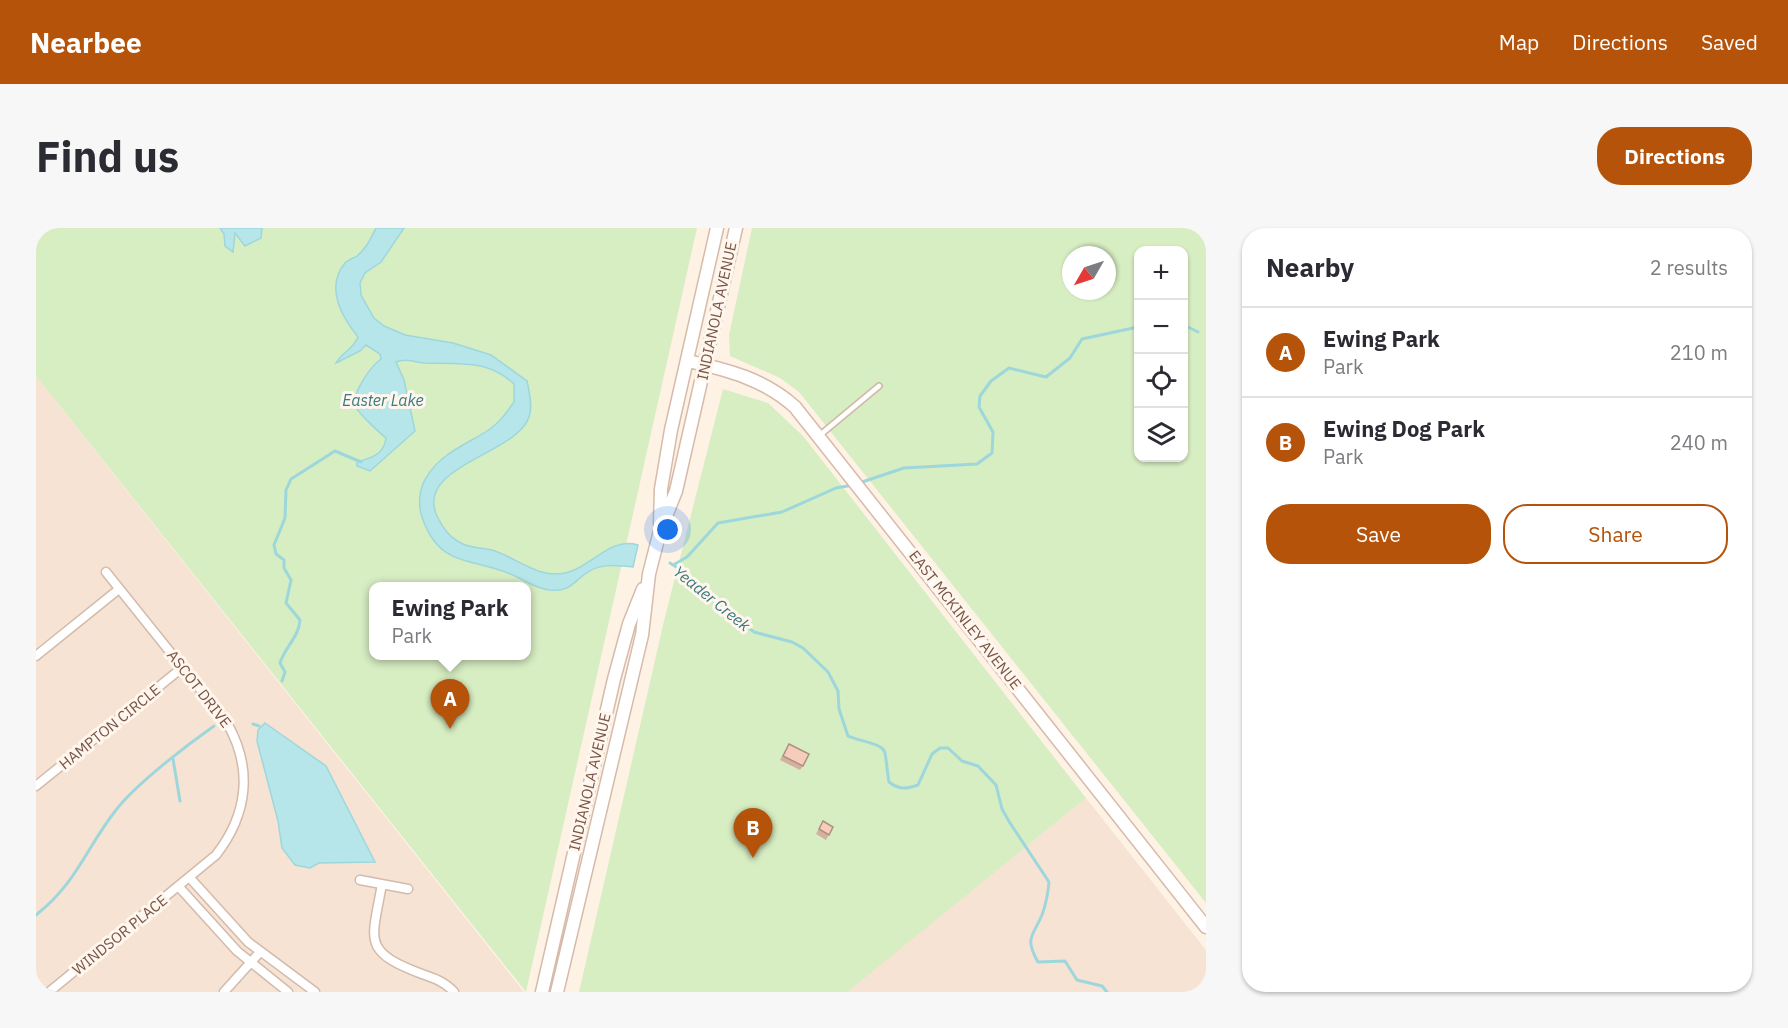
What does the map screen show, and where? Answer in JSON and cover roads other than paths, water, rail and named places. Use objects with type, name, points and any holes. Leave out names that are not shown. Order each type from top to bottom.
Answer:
[{"type":"main road","name":"INDIANOLA AVENUE","points":[[660,531],[661,489],[717,228]]},
{"type":"main road","name":"INDIANOLA AVENUE","points":[[542,992],[614,679],[629,624],[649,574],[660,531],[676,491],[736,228]]},
{"type":"main road","name":"EAST MCKINLEY AVENUE","points":[[688,361],[758,380],[780,393],[820,435],[1206,927]]},
{"type":"main road","name":"INDIANOLA AVENUE","points":[[557,992],[642,635],[649,574]]},
{"type":"street","name":"ASCOT DRIVE","points":[[105,572],[231,729],[240,750],[245,780],[242,804],[235,827],[216,855],[190,878]]},
{"type":"street","points":[[36,656],[119,589]]},
{"type":"street","name":"HAMPTON CIRCLE","points":[[36,786],[183,667]]},
{"type":"street","points":[[190,878],[226,920],[260,952],[315,992]]},
{"type":"street","name":"WINDSOR PLACE","points":[[49,992],[190,878]]},
{"type":"street","points":[[360,880],[408,889]]},
{"type":"street","points":[[382,884],[374,930],[381,953],[395,963],[439,980],[454,992]]},
{"type":"street","points":[[179,887],[214,929],[250,963],[288,992]]},
{"type":"street","points":[[224,992],[260,952]]},
{"type":"lane","points":[[820,435],[879,386]]},
{"type":"water","points":[[220,228],[262,228],[261,238],[245,246],[235,233],[233,252],[225,246],[224,234]]},
{"type":"water","name":"Easter Lake","points":[[376,228],[404,228],[381,262],[365,273],[360,283],[361,295],[374,318],[384,326],[405,335],[453,343],[491,355],[527,381],[531,409],[529,417],[520,430],[453,473],[440,485],[434,499],[437,516],[444,528],[464,545],[492,550],[548,573],[558,574],[578,569],[610,548],[628,544],[638,545],[633,567],[602,566],[590,570],[566,588],[544,589],[494,568],[457,558],[437,544],[429,533],[422,517],[420,502],[426,478],[447,455],[494,426],[514,402],[514,384],[494,370],[461,363],[424,363],[407,360],[396,362],[404,380],[415,431],[370,471],[357,466],[357,462],[380,452],[385,444],[386,438],[361,414],[355,402],[362,381],[381,359],[380,354],[366,345],[360,351],[336,363],[358,337],[346,320],[338,302],[336,282],[345,263],[357,256],[368,243]]},
{"type":"water","points":[[265,723],[326,766],[375,862],[319,863],[310,868],[295,865],[282,848],[278,821],[257,741],[258,730]]},
{"type":"waterway","points":[[1188,327],[1198,332]]},
{"type":"waterway","points":[[859,483],[904,468],[977,464],[992,453],[993,432],[979,407],[980,396],[991,381],[1009,368],[1046,377],[1070,358],[1082,339],[1134,328]]},
{"type":"waterway","points":[[282,681],[285,672],[280,663],[297,632],[300,620],[286,603],[291,580],[284,568],[284,560],[276,554],[274,545],[285,518],[286,490],[291,479],[335,451],[361,462]]},
{"type":"waterway","points":[[675,564],[687,557],[718,523],[782,512],[836,488],[853,485]]},
{"type":"waterway","name":"Yeader Creek","points":[[670,563],[754,632],[792,642],[803,648],[828,672],[838,691],[839,709],[848,736],[883,750],[889,782],[893,785],[903,788],[918,785],[932,754],[940,748],[948,748],[962,761],[978,766],[996,785],[1002,809],[1049,882],[1047,899],[1031,937],[1031,947],[1038,962],[1065,961],[1077,980],[1102,986],[1107,992]]},
{"type":"waterway","points":[[253,724],[259,726]]},
{"type":"waterway","points":[[36,915],[62,890],[106,824],[125,800],[162,765],[214,726]]},
{"type":"waterway","points":[[173,759],[180,801]]},
{"type":"place","name":"Ewing Park","points":[[450,729]]},
{"type":"place","name":"Ewing Dog Park","points":[[753,858]]}]
